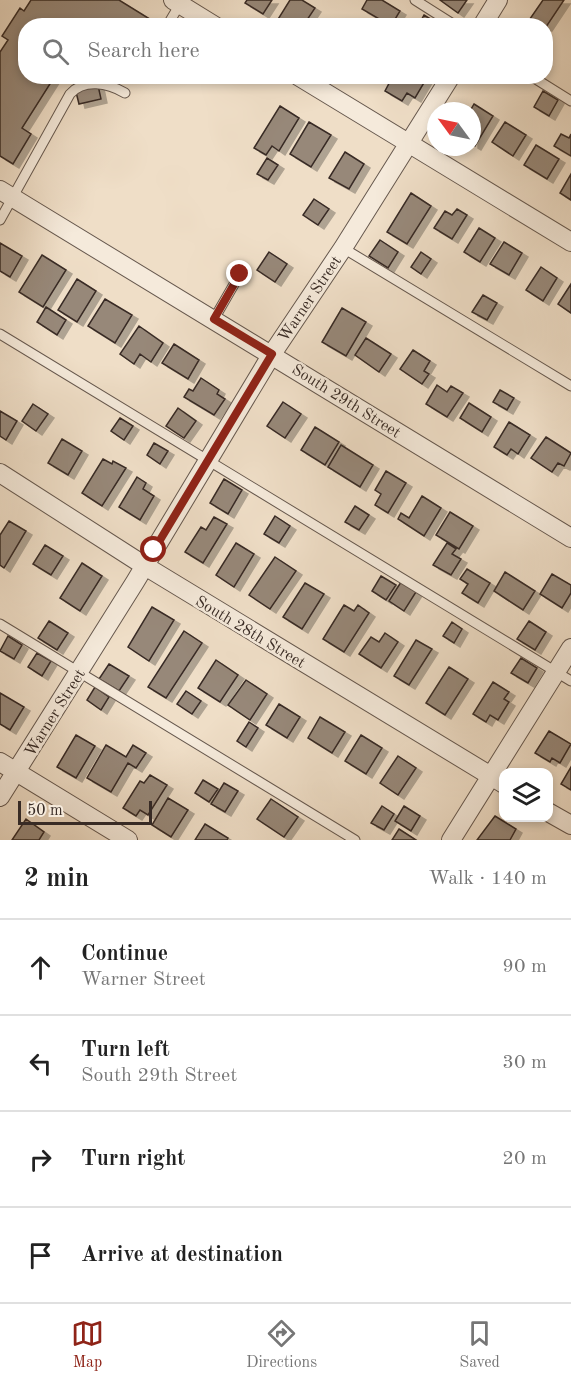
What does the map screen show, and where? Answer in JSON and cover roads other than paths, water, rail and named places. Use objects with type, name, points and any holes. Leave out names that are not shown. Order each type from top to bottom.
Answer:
[{"type":"street","points":[[487,18],[498,0]]},
{"type":"street","points":[[176,2],[202,18]]},
{"type":"street","points":[[311,84],[571,242]]},
{"type":"street","name":"Warner Street","points":[[0,797],[80,672],[272,354],[343,248],[446,84]]},
{"type":"street","name":"South 29th Street","points":[[7,194],[571,538]]},
{"type":"street","name":"South 28th Street","points":[[0,473],[145,566],[497,780]]},
{"type":"street","points":[[451,840],[497,780],[563,676],[571,648]]},
{"type":"street","points":[[0,762],[128,840]]},
{"type":"street","points":[[553,814],[571,825]]},
{"type":"lane","points":[[416,0],[444,18]]},
{"type":"lane","points":[[170,18],[176,2]]},
{"type":"lane","points":[[0,220],[7,194],[39,151],[75,89],[94,84]]},
{"type":"lane","points":[[103,84],[114,86],[125,93]]},
{"type":"lane","points":[[544,84],[571,101]]},
{"type":"lane","points":[[343,248],[571,386]]},
{"type":"lane","points":[[214,319],[240,274]]},
{"type":"lane","points":[[0,334],[563,676]]},
{"type":"lane","points":[[0,624],[355,840]]}]
